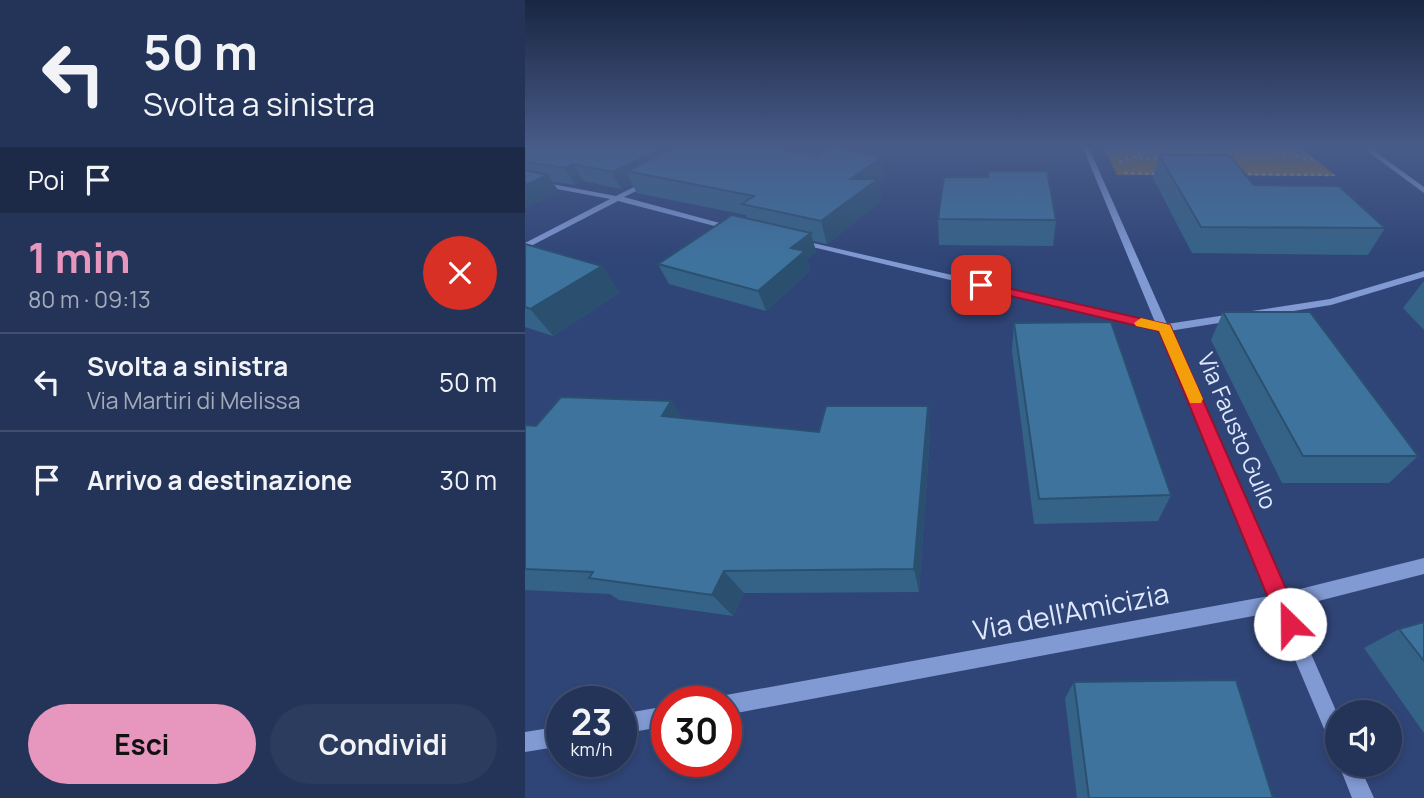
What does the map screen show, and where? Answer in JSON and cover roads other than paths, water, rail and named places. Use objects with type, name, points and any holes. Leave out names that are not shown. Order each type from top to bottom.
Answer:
[{"type":"street","points":[[548,185],[617,198],[747,231]]},
{"type":"street","points":[[525,246],[641,185]]},
{"type":"street","name":"Via Fausto Gullo","points":[[1102,185],[1325,707]]},
{"type":"street","points":[[787,240],[1165,328],[1331,302],[1424,274]]},
{"type":"street","name":"Via dell'Amicizia","points":[[742,702],[1281,601],[1424,566]]},
{"type":"street","points":[[525,742],[546,739]]},
{"type":"street","points":[[1354,777],[1363,798]]}]
